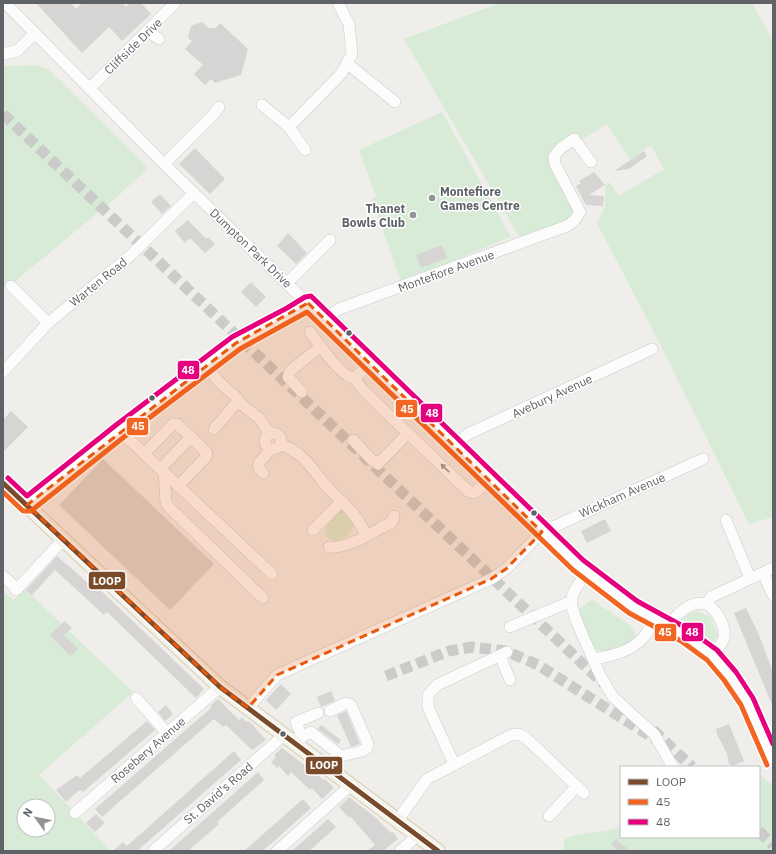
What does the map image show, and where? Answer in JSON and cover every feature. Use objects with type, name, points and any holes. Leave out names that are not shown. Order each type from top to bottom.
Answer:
[{"type":"main road","points":[[3,483],[220,687],[293,738],[330,770],[438,851]]},
{"type":"street","name":"Dumpton Park Drive","points":[[5,3],[164,164],[542,532],[587,573],[619,598],[696,643],[712,655],[730,676],[747,702],[772,755]]},
{"type":"street","name":"Cliffside Drive","points":[[90,88],[175,3]]},
{"type":"street","points":[[289,127],[341,74],[348,64],[352,54],[349,24],[338,3]]},
{"type":"street","points":[[147,31],[159,39]]},
{"type":"street","points":[[3,54],[17,51],[35,33]]},
{"type":"street","points":[[348,64],[395,102]]},
{"type":"street","points":[[262,105],[289,127],[305,150]]},
{"type":"street","points":[[164,164],[213,116],[218,107]]},
{"type":"street","name":"Montefiore Avenue","points":[[324,320],[339,309],[525,242],[574,222],[580,212],[579,208],[555,164],[554,156],[574,139],[591,162]]},
{"type":"street","name":"Warten Road","points":[[3,372],[48,323],[130,256],[194,193]]},
{"type":"street","points":[[287,283],[330,240]]},
{"type":"street","points":[[11,286],[48,323]]},
{"type":"street","points":[[26,505],[206,365],[244,338],[291,315],[308,303]]},
{"type":"street","points":[[310,332],[320,347],[350,378],[354,378],[364,391],[468,491],[474,493],[489,480]]},
{"type":"street","points":[[302,392],[288,377],[290,371],[320,347]]},
{"type":"street","name":"Avebury Avenue","points":[[454,445],[468,434],[652,349]]},
{"type":"street","points":[[354,378],[370,364]]},
{"type":"street","points":[[206,365],[219,382],[236,397],[238,401],[260,419],[270,434],[266,438],[266,443],[276,447],[289,447],[306,459],[324,483],[354,513],[366,535]]},
{"type":"street","points":[[214,429],[238,401]]},
{"type":"street","points":[[144,454],[173,424],[177,424],[207,452],[206,457],[178,486]]},
{"type":"street","points":[[120,431],[272,574]]},
{"type":"street","points":[[352,440],[378,464],[408,433]]},
{"type":"street","points":[[191,437],[162,470],[166,503],[168,507],[263,598]]},
{"type":"street","points":[[259,471],[259,463],[276,447]]},
{"type":"street","name":"Wickham Avenue","points":[[542,532],[703,458]]},
{"type":"street","points":[[313,530],[342,500]]},
{"type":"street","points":[[329,547],[337,548],[346,545],[392,522],[394,516]]},
{"type":"street","points":[[726,520],[750,578]]},
{"type":"street","points":[[248,708],[278,675],[491,579],[506,569],[542,532]]},
{"type":"street","points":[[3,576],[16,590],[63,540]]},
{"type":"street","points":[[707,604],[711,597],[768,570],[773,596]]},
{"type":"street","points":[[587,573],[575,590],[572,601],[574,613],[600,675],[613,697],[654,734],[672,766]]},
{"type":"street","points":[[510,627],[572,601]]},
{"type":"street","points":[[669,627],[681,611],[699,604],[707,604],[715,611],[722,626],[724,636],[718,648],[712,655]]},
{"type":"street","points":[[593,659],[606,658],[635,645],[644,638],[654,619]]},
{"type":"street","points":[[454,764],[428,707],[428,695],[437,685],[503,654],[510,680]]},
{"type":"street","name":"Rosebery Avenue","points":[[75,814],[220,687]]},
{"type":"street","points":[[136,698],[167,733]]},
{"type":"street","points":[[330,711],[346,703],[350,705],[368,744],[367,748],[362,751],[341,756],[330,770]]},
{"type":"street","points":[[318,713],[296,722],[293,738],[311,732],[341,756]]},
{"type":"street","points":[[398,820],[427,779],[510,735],[518,734],[526,738],[580,790],[549,816]]},
{"type":"street","name":"St. David's Road","points":[[153,851],[293,738]]},
{"type":"street","points":[[277,851],[351,785]]},
{"type":"street","points":[[400,851],[418,835]]},
{"type":"highlighted area","points":[[308,303],[542,532],[506,569],[491,579],[277,675],[248,708],[220,687],[27,505],[236,343]]},
{"type":"green space","points":[[500,3],[752,3],[773,41],[773,517],[749,524],[660,344],[597,223],[605,207],[605,185],[609,182],[619,196],[664,169],[651,145],[630,160],[607,124],[558,155],[582,223],[527,246],[516,231],[404,39]]},
{"type":"green space","points":[[36,65],[48,69],[148,168],[119,195],[7,288],[3,284],[3,66]]},
{"type":"green space","name":"Montefiore Games Centre","points":[[442,112],[511,237],[401,282],[372,199],[376,196],[359,150]]},
{"type":"green space","points":[[341,508],[354,522],[353,526],[351,531],[345,537],[332,540],[328,538],[326,533],[326,525]]},
{"type":"green space","points":[[25,589],[133,692],[39,775],[111,851],[3,851],[3,591],[14,600]]},
{"type":"green space","points":[[592,600],[631,626],[637,638],[611,650],[602,651],[596,649],[591,644],[587,636],[577,610]]},
{"type":"green space","points":[[699,612],[710,617],[719,636],[710,644],[685,627],[684,618],[690,613]]},
{"type":"green space","points":[[760,775],[773,785],[773,851],[632,851],[630,849],[624,851],[553,851],[565,849],[563,841],[576,835],[614,829],[620,826],[620,838],[760,838]]},
{"type":"building","points":[[36,3],[71,3],[76,9],[82,3],[122,3],[126,7],[131,3],[141,3],[151,14],[122,41],[109,27],[82,53]]},
{"type":"building","points":[[202,22],[209,28],[216,28],[220,23],[248,49],[241,75],[215,83],[211,79],[205,85],[194,74],[203,65],[185,49],[192,41],[188,38],[191,26]]},
{"type":"building","points":[[195,148],[225,179],[210,194],[179,164]]},
{"type":"building","points":[[644,151],[647,156],[629,169],[614,171]]},
{"type":"building","points":[[594,172],[605,185],[589,195],[604,196],[603,206],[586,205],[576,186],[581,183],[579,181]]},
{"type":"building","points":[[160,194],[171,206],[162,214],[151,202]]},
{"type":"building","points":[[188,220],[206,239],[208,237],[215,244],[205,253],[190,238],[185,243],[175,231]]},
{"type":"building","points":[[288,233],[307,253],[296,264],[277,246]]},
{"type":"building","points":[[442,245],[447,258],[421,268],[416,255]]},
{"type":"building","points":[[251,282],[266,297],[256,307],[241,292]]},
{"type":"building","points":[[11,411],[28,427],[3,452],[3,420]]},
{"type":"building","points":[[103,459],[214,564],[170,610],[59,505]]},
{"type":"building","points":[[605,519],[611,531],[587,543],[581,531]]},
{"type":"building","points":[[57,556],[95,589],[97,587],[204,689],[196,698],[107,612],[104,615],[55,570],[32,595],[26,590]]},
{"type":"building","points":[[746,608],[759,635],[773,672],[773,707],[734,613]]},
{"type":"building","points":[[65,621],[72,628],[64,635],[78,649],[70,656],[50,635]]},
{"type":"building","points":[[281,684],[291,694],[276,710],[266,700]]},
{"type":"building","points":[[331,691],[335,701],[321,707],[317,697]]},
{"type":"building","points":[[218,699],[239,720],[242,717],[246,722],[248,721],[253,725],[266,740],[252,750],[226,725],[223,727],[214,719],[102,817],[95,809],[211,708],[210,706]]},
{"type":"building","points":[[166,705],[173,714],[165,721],[158,712]]},
{"type":"building","points":[[346,711],[360,744],[351,747],[337,715]]},
{"type":"building","points":[[147,721],[155,730],[83,792],[81,790],[78,791],[66,802],[56,790],[77,775],[80,778]]},
{"type":"building","points":[[729,724],[744,761],[733,766],[729,764],[727,754],[716,729]]},
{"type":"building","points":[[321,725],[341,740],[338,744],[318,729]]},
{"type":"building","points":[[282,748],[324,780],[325,779],[334,788],[322,799],[312,788],[310,790],[291,772],[288,776],[279,766],[277,768],[271,762],[276,757],[274,755]]},
{"type":"building","points":[[234,751],[241,760],[137,851],[113,851],[123,842],[127,846]]},
{"type":"building","points":[[258,772],[264,780],[217,822],[219,824],[188,851],[169,851]]},
{"type":"building","points":[[349,797],[375,817],[391,833],[393,832],[398,839],[383,851],[367,851],[375,845],[352,818],[347,816],[339,807]]},
{"type":"building","points":[[303,799],[311,808],[272,843],[262,851],[244,851]]},
{"type":"building","points":[[96,814],[105,823],[95,832],[86,823]]},
{"type":"building","points":[[328,819],[336,827],[309,851],[292,851]]},
{"type":"building","points":[[616,839],[630,851],[618,851],[611,845]]},
{"type":"tunnel","points":[[3,114],[604,684]]},
{"type":"tunnel","points":[[386,676],[449,651],[472,647],[506,651],[538,665],[655,739]]},
{"type":"tunnel","points":[[653,730],[691,766]]},
{"type":"tunnel","points":[[760,832],[773,845]]},
{"type":"transit line","name":"48","points":[[8,478],[27,496],[116,425],[232,337],[305,297],[311,296],[583,560],[637,601],[688,629],[717,650],[736,672],[753,698],[773,744]]},
{"type":"transit line","name":"45","points":[[3,492],[23,511],[31,511],[124,437],[240,349],[307,312],[573,570],[629,613],[681,641],[707,660],[724,680],[741,705],[767,765]]},
{"type":"transit line","name":"LOOP","points":[[3,483],[220,687],[438,851]]},
{"type":"place","name":"Montefiore Games Centre","points":[[432,198]]},
{"type":"place","name":"Thanet Bowls Club","points":[[413,215]]}]
